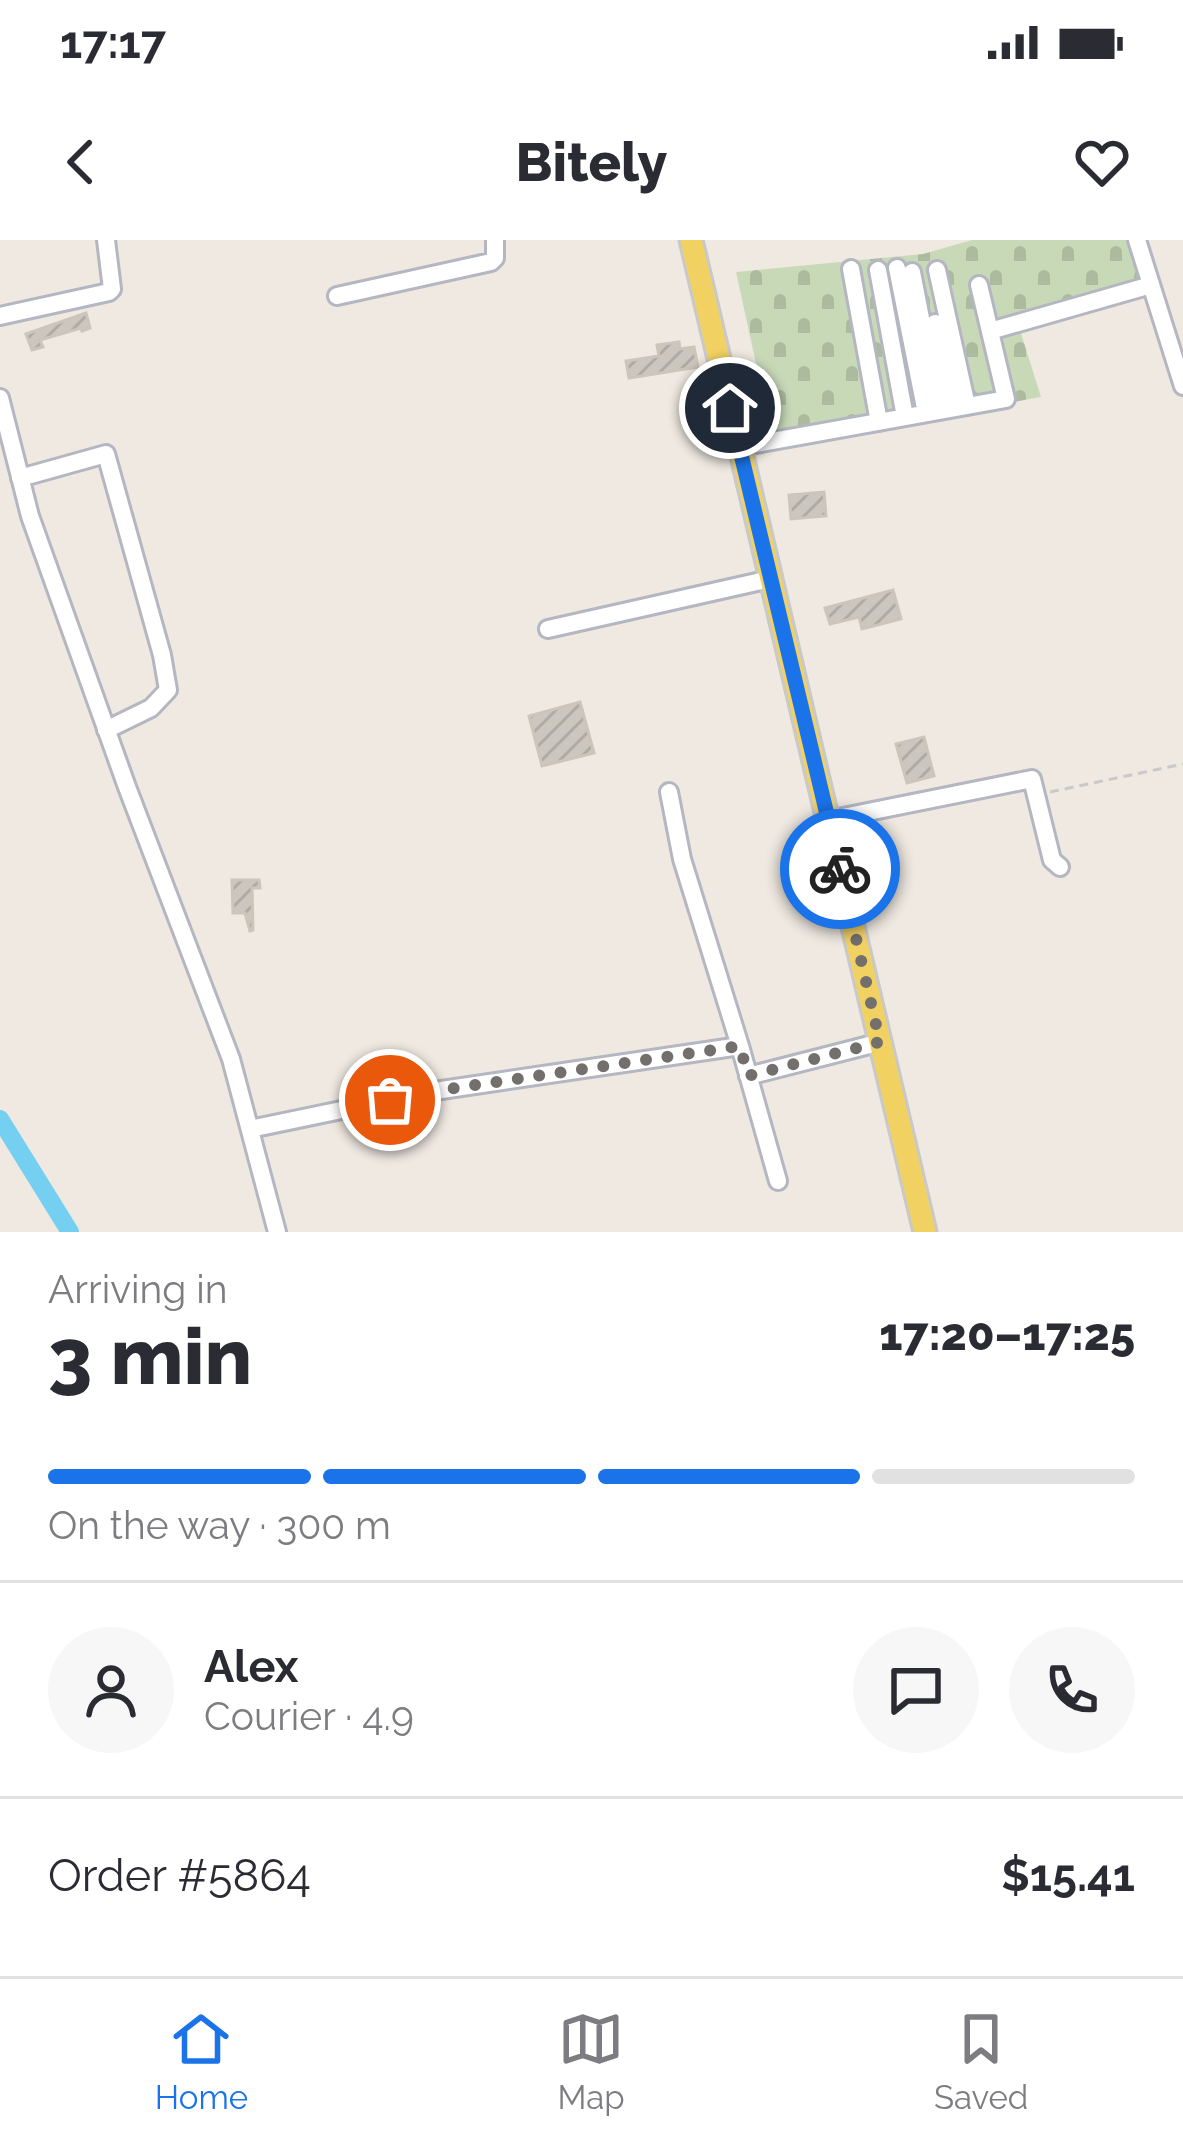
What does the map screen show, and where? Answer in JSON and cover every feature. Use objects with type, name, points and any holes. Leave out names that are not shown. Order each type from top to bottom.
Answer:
[{"type":"main road","points":[[691,240],[925,1232]]},
{"type":"street","points":[[0,316],[110,292],[106,240]]},
{"type":"street","points":[[337,296],[491,262],[495,240]]},
{"type":"street","points":[[1137,240],[1183,386]]},
{"type":"street","points":[[851,268],[879,422]]},
{"type":"street","points":[[905,417],[895,270],[946,410]]},
{"type":"street","points":[[938,270],[946,410]]},
{"type":"street","points":[[739,447],[1006,399],[979,285]]},
{"type":"street","points":[[990,331],[1151,285]]},
{"type":"street","points":[[935,323],[946,410]]},
{"type":"street","points":[[0,398],[30,516],[231,1059],[277,1232]]},
{"type":"street","points":[[20,478],[106,454],[168,690],[151,708],[106,730]]},
{"type":"street","points":[[548,629],[770,579]]},
{"type":"street","points":[[828,820],[1032,779],[1052,860],[1060,867]]},
{"type":"street","points":[[669,791],[682,859],[778,1181]]},
{"type":"street","points":[[748,1076],[880,1042]]},
{"type":"street","points":[[250,1129],[428,1092],[740,1046]]},
{"type":"path","points":[[1036,795],[1183,764]]},
{"type":"green space","points":[[972,240],[1128,240],[1142,291],[1019,327],[1041,397],[774,446],[736,272],[923,254]]},
{"type":"building","points":[[86,313],[90,328],[40,340],[43,347],[32,350],[26,334]]},
{"type":"building","points":[[679,342],[680,349],[694,347],[698,367],[629,378],[626,361],[659,356],[657,345]]},
{"type":"building","points":[[824,492],[826,516],[791,519],[789,495]]},
{"type":"building","points":[[893,590],[901,619],[862,629],[859,617],[830,624],[825,608]]},
{"type":"building","points":[[580,702],[594,753],[542,766],[529,716]]},
{"type":"building","points":[[924,737],[934,776],[907,783],[896,744]]},
{"type":"building","points":[[232,880],[259,880],[260,888],[252,888],[253,930],[245,913],[233,913]]},
{"type":"waterway","points":[[0,1119],[70,1232]]},
{"type":"way so far","points":[[390,1100],[740,1046],[748,1076],[880,1042],[840,869]]},
{"type":"route","points":[[730,408],[840,869]]}]
